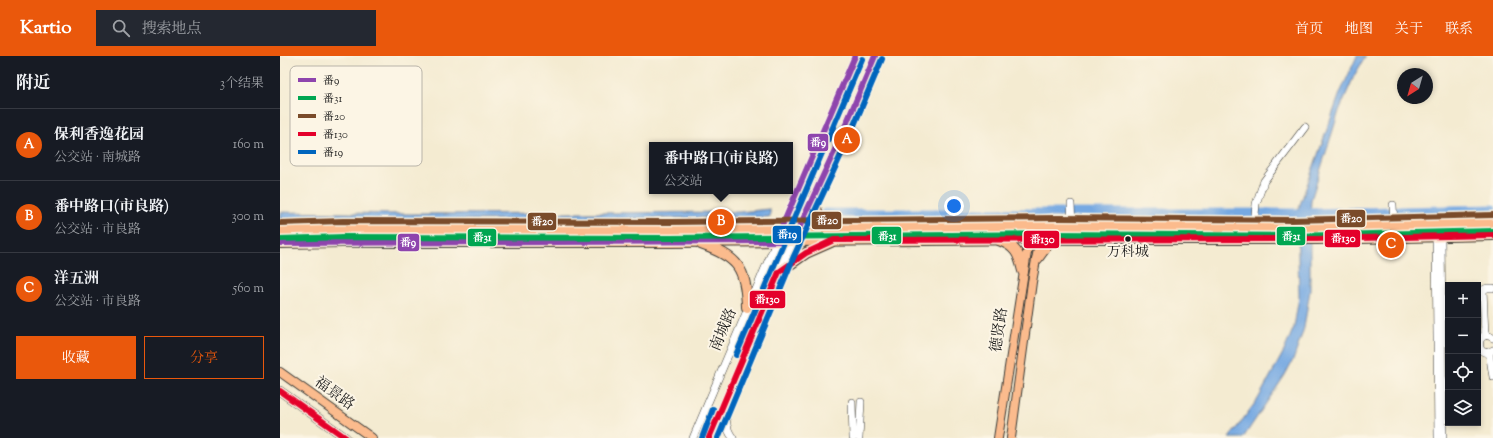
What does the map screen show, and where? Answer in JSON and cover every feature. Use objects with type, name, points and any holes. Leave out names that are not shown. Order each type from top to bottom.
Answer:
[{"type":"highway","points":[[813,199],[821,222],[831,228]]},
{"type":"highway","points":[[280,231],[1042,227],[1072,224],[1255,224],[1292,228],[1393,223],[1493,223]]},
{"type":"highway","points":[[280,243],[693,242],[997,239],[1317,239],[1493,235]]},
{"type":"highway","points":[[997,239],[1007,243],[1017,252],[1023,271]]},
{"type":"highway","points":[[1037,258],[1048,244],[1058,239]]},
{"type":"highway","points":[[779,272],[806,253],[834,240]]},
{"type":"highway","points":[[693,242],[718,250],[733,260],[745,282],[747,307]]},
{"type":"main road","name":"德贤路","points":[[998,438],[1031,227]]},
{"type":"main road","name":"德贤路","points":[[1011,438],[1042,227]]},
{"type":"main road","name":"福景路","points":[[280,372],[372,438]]},
{"type":"main road","points":[[294,401],[303,388]]},
{"type":"main road","name":"福景路","points":[[280,391],[346,438]]},
{"type":"street","name":"南城路","points":[[692,438],[855,56]]},
{"type":"street","name":"南城路","points":[[710,438],[779,272],[839,141],[875,56]]},
{"type":"street","points":[[1255,224],[1256,204],[1264,181],[1305,127]]},
{"type":"street","points":[[796,194],[813,199]]},
{"type":"street","points":[[1071,204],[1072,224]]},
{"type":"street","points":[[1393,205],[1393,223]]},
{"type":"street","points":[[1439,236],[1445,339]]},
{"type":"street","points":[[1438,438],[1439,236]]},
{"type":"street","points":[[1493,288],[1484,288],[1483,290],[1481,338],[1490,336],[1493,338]]},
{"type":"street","points":[[754,291],[769,297]]},
{"type":"street","points":[[1443,438],[1445,348]]},
{"type":"street","points":[[1481,350],[1483,352],[1491,351],[1493,377]]},
{"type":"street","points":[[729,391],[726,418],[727,428],[733,438]]},
{"type":"street","points":[[852,402],[853,438]]},
{"type":"street","points":[[859,438],[861,402]]},
{"type":"water","points":[[1357,56],[1366,56],[1354,76],[1339,111],[1311,200],[1310,290],[1304,328],[1294,358],[1285,375],[1243,438],[1229,438],[1258,399],[1284,351],[1294,327],[1299,297],[1297,213],[1340,93]]},
{"type":"water","points":[[770,209],[770,217],[475,220],[280,219],[280,212],[409,214],[739,212]]},
{"type":"waterway","points":[[825,213],[1304,213],[1493,209]]},
{"type":"transit line","name":"番9","points":[[781,229],[855,56]]},
{"type":"transit line","name":"番9","points":[[793,241],[839,141],[875,56]]},
{"type":"transit line","name":"番19","points":[[736,355],[862,59]]},
{"type":"transit line","name":"番19","points":[[718,438],[794,256],[846,144],[882,59]]},
{"type":"transit line","name":"番20","points":[[280,223],[343,221],[670,222],[1058,218],[1292,220],[1493,215]]},
{"type":"transit line","name":"番31","points":[[280,239],[343,237],[670,238],[1058,234],[1292,236],[1493,231]]},
{"type":"transit line","name":"番130","points":[[709,438],[779,272],[806,253],[834,240],[1317,239],[1493,235]]},
{"type":"transit line","name":"番9","points":[[280,243],[793,241]]},
{"type":"transit line","name":"番130","points":[[280,391],[346,438]]},
{"type":"transit line","name":"番19","points":[[702,438],[713,409]]},
{"type":"place","name":"保利香逸花园","points":[[847,140]]},
{"type":"place","name":"番中路口(市良路)","points":[[721,222]]},
{"type":"place","name":"万科城","points":[[1128,239]]},
{"type":"place","name":"洋五洲","points":[[1391,245]]}]
